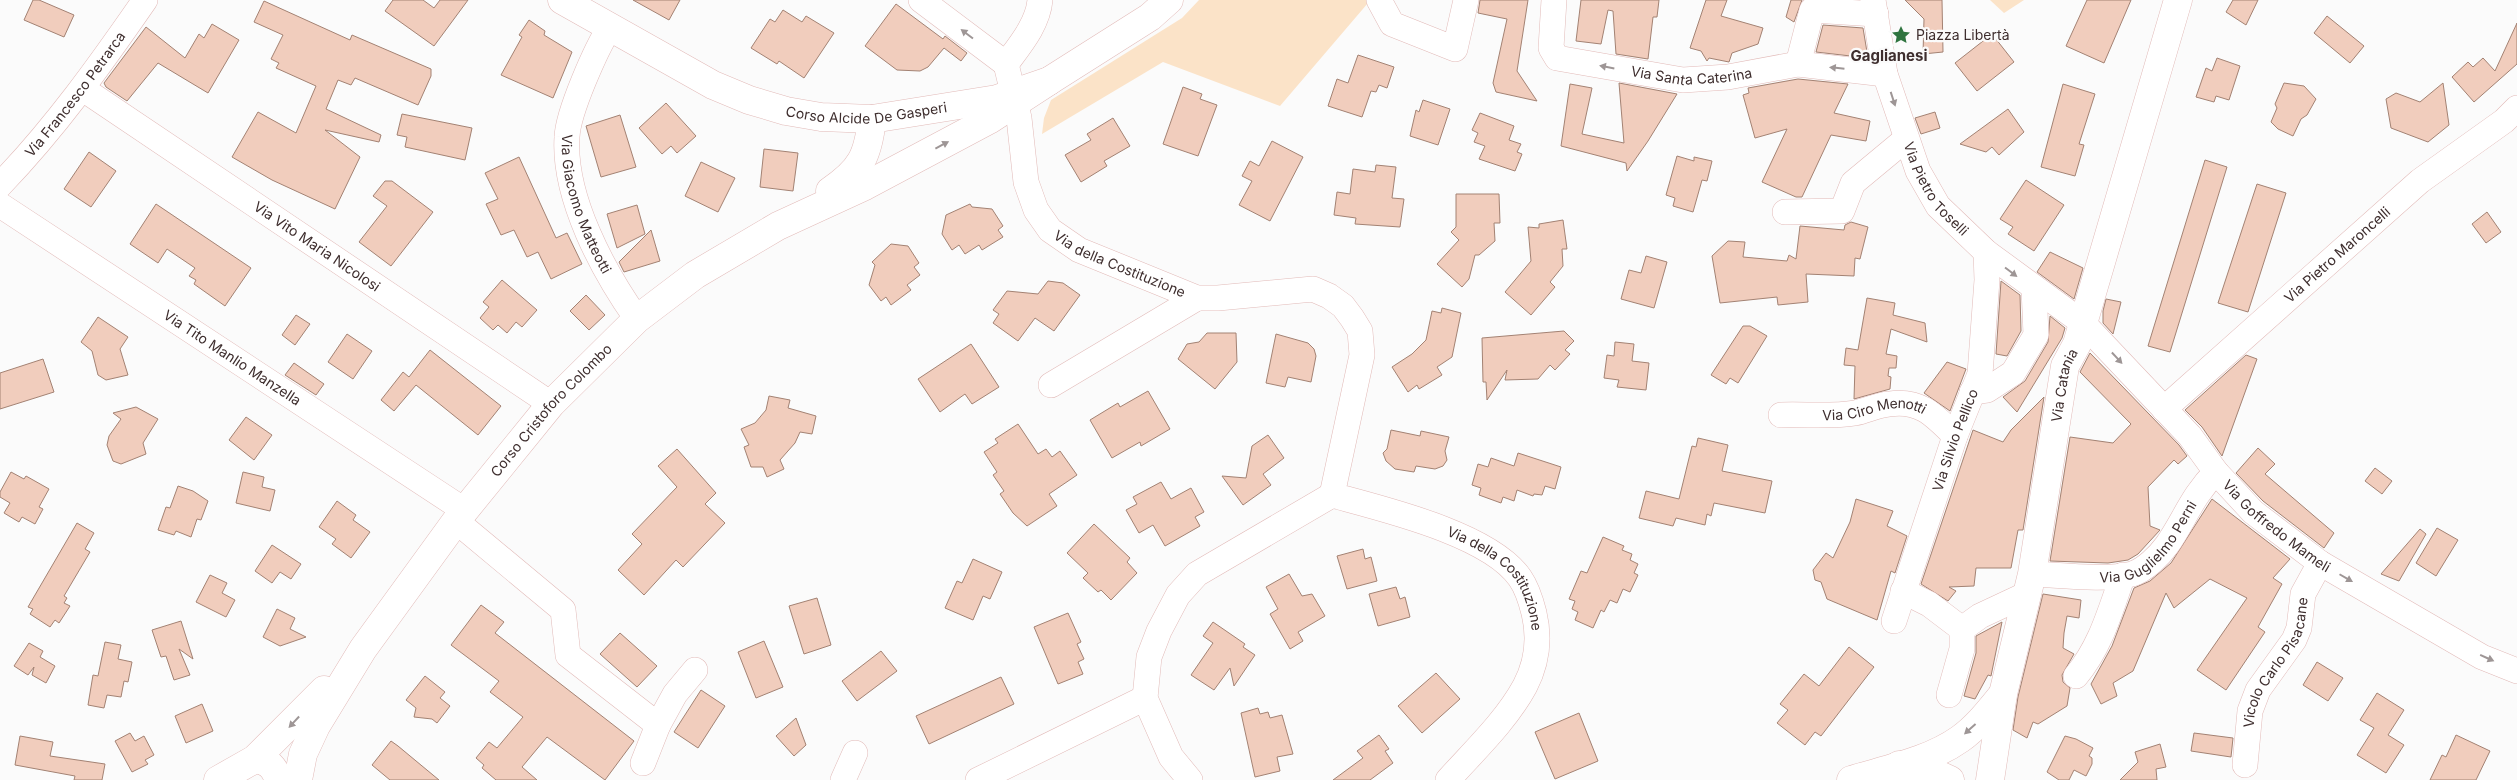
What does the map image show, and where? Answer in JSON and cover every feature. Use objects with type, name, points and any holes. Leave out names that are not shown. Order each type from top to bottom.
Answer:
[{"type":"main road","name":"Corso Alcide De Gasperi","points":[[562,0],[598,15],[713,85],[749,100],[786,111],[822,117],[872,119],[997,99],[1015,98]]},
{"type":"main road","points":[[788,221],[865,186],[989,120],[1015,98],[1049,81],[1150,17],[1169,0]]},
{"type":"main road","name":"Via Catania","points":[[1990,780],[2003,694],[2029,584],[2065,366],[2076,344],[2083,323],[2178,0]]},
{"type":"main road","points":[[865,186],[909,147],[917,135],[919,126],[916,113]]},
{"type":"main road","points":[[788,221],[849,178],[860,166],[869,142],[872,119]]},
{"type":"main road","name":"Corso Cristoforo Colombo","points":[[363,649],[460,516],[551,404],[637,319],[695,275],[788,221]]},
{"type":"main road","points":[[252,770],[288,728],[363,649]]},
{"type":"main road","points":[[298,780],[303,754],[316,726],[363,649]]},
{"type":"main road","points":[[1851,780],[1935,752],[1960,739],[1986,714],[2003,694]]},
{"type":"main road","points":[[218,780],[252,770],[264,760],[274,767],[280,780]]},
{"type":"main road","points":[[1899,765],[1937,774],[1950,780]]},
{"type":"street","name":"Via Francesco Petrarca","points":[[0,185],[34,150],[83,89],[145,0]]},
{"type":"street","points":[[921,0],[1006,64],[1024,40],[1040,10],[1040,0]]},
{"type":"street","points":[[1379,0],[1392,24],[1455,50],[1466,0]]},
{"type":"street","name":"Via Santa Caterina","points":[[1554,0],[1551,48],[1557,58],[1682,80],[1728,77],[1798,64],[1885,74]]},
{"type":"street","points":[[1798,64],[1812,10],[1874,7]]},
{"type":"street","name":"Via Pietro Toselli","points":[[1874,7],[1885,74],[1918,171],[1938,206],[1986,252],[2083,323]]},
{"type":"street","name":"Via Giacomo Matteotti","points":[[598,15],[602,40],[574,110],[567,135],[567,158],[580,214],[599,259],[637,319]]},
{"type":"street","name":"Via della Costituzione","points":[[1006,64],[1015,98],[1026,182],[1036,210],[1050,230],[1079,250],[1197,298],[1218,298],[1313,289],[1329,296],[1343,306],[1360,331],[1362,355],[1332,495],[1365,504],[1477,543],[1499,557],[1520,578],[1530,599],[1537,627],[1536,656],[1524,686],[1498,723],[1448,780]]},
{"type":"street","name":"Via Vito Maria Nicolosi","points":[[83,89],[551,404]]},
{"type":"street","name":"Via Pietro Maroncelli","points":[[2164,409],[2420,181],[2504,121],[2517,108]]},
{"type":"street","points":[[1785,212],[1842,211],[1853,183],[1906,139]]},
{"type":"street","name":"Via Tito Manlio Manzella","points":[[0,205],[460,516],[563,610],[568,655],[658,725]]},
{"type":"street","name":"Via Silvio Pellico","points":[[1894,621],[1955,436],[1980,374],[1987,280],[1986,252]]},
{"type":"street","points":[[1972,392],[1987,390],[2013,373],[2036,335],[2034,288]]},
{"type":"street","points":[[1051,384],[1197,298]]},
{"type":"street","name":"Via Goffredo Mameli","points":[[2083,323],[2190,436],[2216,472],[2253,512],[2320,563],[2482,657],[2517,671]]},
{"type":"street","name":"Via Ciro Menotti","points":[[1780,415],[1854,413],[1889,404],[1905,404],[1922,408],[1933,414],[1955,436]]},
{"type":"street","name":"Via Guglielmo Perni","points":[[2029,584],[2133,574],[2155,560],[2167,544],[2200,488],[2216,472]]},
{"type":"street","points":[[1190,780],[1170,757],[1145,698],[1150,657],[1159,631],[1178,595],[1197,574],[1332,495]]},
{"type":"street","name":"Vicolo Carlo Pisacane","points":[[2245,765],[2250,711],[2258,690],[2294,640],[2299,628],[2303,594],[2320,563]]},
{"type":"street","points":[[2076,676],[2088,661],[2099,642],[2122,575]]},
{"type":"street","points":[[1962,629],[2029,584]]},
{"type":"street","points":[[1903,591],[1929,604],[1962,629]]},
{"type":"street","points":[[1949,695],[1962,649],[1962,629]]},
{"type":"street","points":[[643,763],[658,725],[674,694],[695,670]]},
{"type":"street","points":[[978,780],[1145,698]]},
{"type":"street","points":[[843,780],[855,754]]},
{"type":"shaded area","points":[[1199,0],[1366,0],[1368,3],[1280,106],[1163,62],[1042,134],[1044,118],[1051,100],[1182,18]]},
{"type":"shaded area","points":[[1990,0],[2024,0],[2004,13]]},
{"type":"building","points":[[33,0],[39,0],[74,15],[64,37],[24,20]]},
{"type":"building","points":[[393,0],[423,0],[434,8],[440,0],[468,0],[434,46],[385,11]]},
{"type":"building","points":[[633,0],[680,0],[669,20]]},
{"type":"building","points":[[1480,0],[1528,0],[1517,71],[1537,101],[1496,92],[1493,83],[1507,19],[1478,13]]},
{"type":"building","points":[[1581,0],[1659,0],[1657,17],[1653,17],[1648,59],[1616,54],[1613,11],[1608,10],[1601,44],[1576,41]]},
{"type":"building","points":[[1706,0],[1727,0],[1721,16],[1763,28],[1758,44],[1732,53],[1729,62],[1709,58],[1707,61],[1701,51],[1690,48]]},
{"type":"building","points":[[1791,0],[1802,0],[1794,22],[1786,17]]},
{"type":"building","points":[[1905,0],[1942,0],[1943,52],[1923,54],[1924,19]]},
{"type":"building","points":[[2087,0],[2131,0],[2104,63],[2066,46]]},
{"type":"building","points":[[2233,0],[2258,0],[2246,25],[2226,12]]},
{"type":"building","points":[[264,1],[350,40],[352,35],[431,69],[431,76],[418,105],[355,78],[351,85],[338,80],[326,109],[381,135],[379,142],[325,130],[360,157],[335,209],[272,180],[232,157],[258,112],[296,133],[316,86],[276,68],[279,63],[271,59],[283,35],[254,22]]},
{"type":"building","points":[[896,4],[943,39],[945,36],[967,53],[961,61],[944,48],[928,67],[920,71],[897,70],[865,46]]},
{"type":"building","points":[[783,10],[802,22],[806,16],[834,33],[804,78],[779,61],[777,64],[751,48],[770,19],[775,22]]},
{"type":"building","points":[[2327,16],[2364,46],[2350,63],[2314,33]]},
{"type":"building","points":[[529,20],[545,31],[544,35],[572,52],[553,98],[501,75],[522,37],[519,35]]},
{"type":"building","points":[[2517,23],[2517,64],[2474,102],[2452,77],[2468,62],[2473,67],[2483,58],[2495,71]]},
{"type":"building","points":[[212,24],[239,40],[208,93],[158,63],[127,101],[106,87],[104,83],[146,27],[185,58],[199,34],[204,38]]},
{"type":"building","points":[[1823,25],[1863,28],[1868,58],[1816,52]]},
{"type":"building","points":[[1992,34],[2014,62],[1977,91],[1955,63]]},
{"type":"building","points":[[1358,55],[1394,67],[1387,88],[1379,85],[1376,92],[1371,91],[1362,117],[1328,106],[1337,79],[1348,83]]},
{"type":"building","points":[[2217,58],[2240,66],[2229,100],[2216,96],[2214,102],[2196,97],[2206,68],[2212,71]]},
{"type":"building","points":[[1798,79],[1848,84],[1834,113],[1870,121],[1866,141],[1831,135],[1802,197],[1796,197],[1762,182],[1787,129],[1755,138],[1743,95],[1749,93],[1748,88]]},
{"type":"building","points":[[1619,83],[1677,94],[1627,171],[1626,163],[1561,146],[1570,84],[1592,88],[1582,134],[1624,143]]},
{"type":"building","points":[[2284,83],[2304,86],[2316,99],[2307,115],[2301,119],[2293,136],[2278,129],[2271,122],[2277,108],[2275,104]]},
{"type":"building","points":[[2443,83],[2449,125],[2428,142],[2391,128],[2386,99],[2396,93],[2420,102]]},
{"type":"building","points":[[2063,84],[2095,94],[2079,144],[2084,145],[2075,176],[2041,167]]},
{"type":"building","points":[[1183,87],[1202,94],[1200,99],[1217,105],[1198,156],[1163,144]]},
{"type":"building","points":[[1423,100],[1450,109],[1438,145],[1410,136],[1416,110],[1419,112]]},
{"type":"building","points":[[666,103],[696,136],[677,153],[671,146],[662,154],[639,128]]},
{"type":"building","points":[[2008,109],[2024,132],[1999,155],[1992,147],[1986,152],[1960,144]]},
{"type":"building","points":[[1935,112],[1940,128],[1921,134],[1915,118]]},
{"type":"building","points":[[1480,113],[1514,126],[1509,140],[1521,144],[1517,152],[1522,154],[1515,171],[1479,159],[1485,146],[1474,142],[1478,133],[1472,130]]},
{"type":"building","points":[[402,114],[472,128],[465,160],[405,147],[407,137],[397,135]]},
{"type":"building","points":[[620,115],[636,167],[601,177],[586,126]]},
{"type":"building","points":[[1113,118],[1130,146],[1104,161],[1107,166],[1081,182],[1065,155],[1091,140],[1087,134]]},
{"type":"building","points":[[1272,141],[1303,157],[1270,221],[1239,205],[1252,181],[1242,176],[1250,161],[1259,166]]},
{"type":"building","points":[[764,149],[798,153],[793,191],[760,187]]},
{"type":"building","points":[[89,152],[116,171],[91,207],[64,189]]},
{"type":"building","points":[[1677,156],[1694,161],[1694,157],[1712,161],[1707,181],[1702,180],[1693,212],[1673,206],[1675,198],[1666,195]]},
{"type":"building","points":[[519,157],[556,238],[567,233],[582,264],[551,279],[538,252],[527,257],[514,230],[501,235],[486,204],[498,199],[485,173]]},
{"type":"building","points":[[2205,160],[2227,167],[2170,352],[2148,346]]},
{"type":"building","points":[[701,162],[735,178],[718,212],[685,196]]},
{"type":"building","points":[[1376,165],[1396,167],[1392,198],[1404,199],[1400,227],[1355,224],[1356,218],[1334,215],[1337,192],[1350,194],[1353,169],[1375,172]]},
{"type":"building","points":[[2026,180],[2064,205],[2034,251],[2008,234],[2013,227],[2000,219]]},
{"type":"building","points":[[385,181],[392,181],[433,212],[391,266],[359,242],[387,206],[373,196]]},
{"type":"building","points":[[2257,184],[2286,193],[2248,312],[2218,303]]},
{"type":"building","points":[[1456,194],[1499,194],[1500,223],[1494,223],[1495,241],[1479,255],[1475,255],[1469,279],[1462,287],[1437,264],[1459,240],[1451,232],[1456,227]]},
{"type":"building","points":[[156,204],[251,268],[225,306],[194,284],[196,280],[189,276],[195,268],[167,249],[158,263],[130,244]]},
{"type":"building","points":[[970,204],[972,207],[992,209],[1003,226],[998,230],[1003,237],[982,250],[979,245],[965,254],[959,245],[952,250],[942,234],[946,215]]},
{"type":"building","points":[[637,205],[645,234],[617,248],[607,214]]},
{"type":"building","points":[[2487,212],[2501,232],[2486,243],[2472,224]]},
{"type":"building","points":[[1563,220],[1567,249],[1562,249],[1563,266],[1550,282],[1555,287],[1531,315],[1505,292],[1531,261],[1528,227],[1539,228],[1539,224]]},
{"type":"building","points":[[1851,222],[1868,227],[1860,259],[1855,258],[1854,276],[1806,274],[1808,302],[1778,305],[1777,297],[1720,303],[1712,256],[1728,241],[1745,242],[1743,257],[1787,261],[1789,255],[1796,259],[1800,226],[1844,230],[1845,225]]},
{"type":"building","points":[[651,230],[660,261],[624,272],[619,262]]},
{"type":"building","points":[[891,244],[908,246],[919,263],[914,267],[920,275],[907,285],[911,290],[891,305],[886,297],[881,301],[869,285],[875,265],[872,262]]},
{"type":"building","points":[[2050,252],[2083,268],[2074,299],[2037,272]]},
{"type":"building","points":[[1646,256],[1667,262],[1654,308],[1621,299],[1629,270],[1641,273]]},
{"type":"building","points":[[502,280],[537,310],[522,327],[516,322],[507,333],[498,325],[493,330],[480,318],[489,307],[483,302]]},
{"type":"building","points":[[1048,281],[1063,283],[1080,295],[1054,331],[1035,318],[1018,341],[993,323],[999,314],[993,310],[1007,291],[1038,294]]},
{"type":"building","points":[[2001,281],[2020,295],[2021,331],[2007,356],[1996,354]]},
{"type":"building","points":[[586,295],[605,315],[589,330],[570,311]]},
{"type":"building","points":[[1867,298],[1895,303],[1893,315],[1925,323],[1927,342],[1891,329],[1886,354],[1897,356],[1896,368],[1889,368],[1888,376],[1891,377],[1890,389],[1854,399],[1855,366],[1844,365],[1846,348],[1858,350]]},
{"type":"building","points":[[2106,299],[2121,302],[2113,334],[2103,323]]},
{"type":"building","points":[[1442,308],[1461,313],[1452,357],[1437,367],[1442,375],[1419,389],[1417,385],[1408,392],[1392,367],[1412,354],[1426,340],[1432,311],[1441,313]]},
{"type":"building","points":[[296,315],[310,324],[295,345],[282,335]]},
{"type":"building","points":[[2050,316],[2065,328],[2062,338],[2017,412],[2003,397],[2025,381],[2048,342]]},
{"type":"building","points":[[98,317],[128,337],[120,349],[128,375],[106,380],[98,375],[92,351],[81,342]]},
{"type":"building","points":[[1743,326],[1750,326],[1767,336],[1738,383],[1730,378],[1726,384],[1711,375]]},
{"type":"building","points":[[1564,331],[1574,341],[1565,350],[1570,354],[1555,370],[1550,365],[1538,379],[1505,380],[1507,370],[1487,400],[1486,382],[1483,382],[1482,338]]},
{"type":"building","points":[[1207,333],[1236,333],[1237,362],[1215,389],[1178,359],[1187,344],[1199,342]]},
{"type":"building","points":[[347,334],[372,351],[353,379],[328,362]]},
{"type":"building","points":[[1276,334],[1308,343],[1314,349],[1316,356],[1311,382],[1288,377],[1285,387],[1266,383]]},
{"type":"building","points":[[1615,342],[1634,344],[1632,361],[1649,363],[1646,390],[1617,387],[1619,380],[1604,378],[1607,355],[1614,356]]},
{"type":"building","points":[[971,344],[999,387],[972,404],[965,394],[940,412],[918,379]]},
{"type":"building","points":[[430,350],[501,406],[478,435],[416,385],[394,411],[381,400],[403,372],[409,377]]},
{"type":"building","points":[[2090,353],[2179,445],[2187,456],[2178,464],[2174,460],[2148,487],[2150,526],[2160,530],[2138,554],[2128,560],[2108,563],[2050,561],[2070,437],[2113,443],[2131,424],[2080,372]]},
{"type":"building","points":[[2246,355],[2257,359],[2222,456],[2202,427],[2185,410]]},
{"type":"building","points":[[43,359],[54,392],[0,409],[0,373]]},
{"type":"building","points":[[1947,362],[1966,369],[1950,411],[1924,393]]},
{"type":"building","points":[[294,363],[324,384],[316,395],[285,375]]},
{"type":"building","points":[[1148,391],[1170,429],[1141,446],[1140,442],[1112,458],[1090,420],[1118,403],[1120,407]]},
{"type":"building","points":[[769,396],[790,400],[788,408],[816,416],[812,434],[800,432],[795,443],[780,460],[784,469],[767,477],[763,467],[751,467],[744,447],[749,445],[741,429],[755,423],[766,410]]},
{"type":"building","points":[[2044,397],[2023,530],[2018,530],[2011,568],[1976,568],[1974,586],[1949,587],[1956,591],[1948,601],[1921,584],[1973,430],[2003,442],[2011,430]]},
{"type":"building","points":[[136,407],[158,419],[143,443],[146,454],[121,464],[113,461],[107,445],[109,436],[121,419],[113,413]]},
{"type":"building","points":[[246,417],[272,435],[254,460],[229,440]]},
{"type":"building","points":[[1018,424],[1038,454],[1046,449],[1052,457],[1060,451],[1077,475],[1049,494],[1057,506],[1027,526],[1013,513],[1000,494],[1004,491],[993,475],[997,472],[984,452],[998,443],[995,439]]},
{"type":"building","points":[[1391,430],[1420,436],[1421,431],[1449,437],[1445,451],[1447,460],[1443,466],[1435,469],[1416,466],[1414,472],[1395,469],[1386,461],[1383,453],[1387,449]]},
{"type":"building","points":[[1268,435],[1284,458],[1263,474],[1271,485],[1243,505],[1222,476],[1246,478],[1252,446]]},
{"type":"building","points":[[1698,438],[1728,445],[1722,471],[1772,481],[1765,513],[1714,503],[1711,516],[1707,514],[1705,525],[1676,518],[1673,526],[1639,518],[1646,491],[1679,499],[1692,446],[1696,447]]},
{"type":"building","points":[[2258,448],[2275,464],[2265,474],[2334,533],[2324,548],[2263,501],[2236,473]]},
{"type":"building","points":[[677,449],[716,493],[705,504],[725,523],[683,567],[676,560],[644,595],[618,570],[642,544],[632,534],[677,487],[658,466]]},
{"type":"building","points":[[1518,453],[1561,467],[1555,489],[1545,486],[1542,495],[1534,494],[1533,496],[1517,490],[1514,501],[1503,497],[1501,503],[1479,495],[1481,488],[1472,485],[1478,464],[1488,467],[1491,458],[1514,466]]},
{"type":"building","points":[[2375,468],[2392,481],[2382,494],[2365,481]]},
{"type":"building","points":[[11,472],[24,479],[26,476],[49,489],[39,507],[43,509],[35,524],[22,517],[19,522],[4,513],[10,503],[0,497],[0,492]]},
{"type":"building","points":[[243,472],[264,477],[262,487],[275,490],[270,511],[236,503]]},
{"type":"building","points":[[1161,482],[1171,499],[1191,488],[1204,512],[1195,517],[1200,526],[1165,546],[1153,525],[1139,533],[1126,510],[1137,504],[1133,497]]},
{"type":"building","points":[[178,486],[193,491],[208,501],[201,520],[197,519],[191,537],[176,531],[174,535],[158,530],[166,507],[170,508]]},
{"type":"building","points":[[1856,499],[1893,511],[1887,526],[1907,536],[1895,573],[1891,571],[1877,620],[1827,599],[1821,582],[1815,580],[1813,570],[1826,553],[1833,558],[1850,522]]},
{"type":"building","points":[[2212,499],[2290,559],[2273,578],[2282,584],[2258,627],[2265,632],[2226,690],[2197,670],[2247,598],[2210,579],[2174,608],[2166,593],[2133,671],[2113,683],[2117,696],[2101,704],[2091,684],[2112,646],[2134,588],[2150,581],[2171,563]]},
{"type":"building","points":[[337,501],[356,515],[353,520],[370,532],[351,558],[332,544],[336,539],[319,527]]},
{"type":"building","points":[[77,523],[94,533],[85,549],[90,552],[64,596],[67,598],[64,603],[70,606],[59,623],[55,620],[50,627],[30,614],[33,609],[28,607]]},
{"type":"building","points":[[1094,524],[1130,558],[1127,562],[1137,573],[1111,600],[1101,590],[1098,592],[1083,578],[1088,573],[1067,553]]},
{"type":"building","points":[[2437,528],[2458,540],[2436,576],[2416,563]]},
{"type":"building","points":[[2420,529],[2426,534],[2399,581],[2381,574]]},
{"type":"building","points":[[1603,537],[1624,546],[1622,550],[1632,554],[1630,560],[1638,564],[1634,573],[1638,575],[1630,592],[1623,589],[1617,603],[1610,600],[1604,612],[1601,610],[1593,628],[1575,620],[1578,612],[1572,609],[1575,601],[1569,599],[1581,571],[1587,573]]},
{"type":"building","points":[[272,545],[301,564],[291,579],[280,572],[272,583],[255,571]]},
{"type":"building","points":[[1363,549],[1365,559],[1371,557],[1377,581],[1347,589],[1337,556]]},
{"type":"building","points":[[973,559],[1002,572],[990,599],[983,596],[973,620],[945,608],[957,581],[962,583]]},
{"type":"building","points":[[1289,574],[1302,596],[1312,594],[1325,616],[1298,632],[1303,641],[1290,649],[1270,614],[1278,609],[1266,587]]},
{"type":"building","points":[[210,575],[227,583],[222,593],[235,600],[226,617],[196,602]]},
{"type":"building","points":[[1396,587],[1400,599],[1405,597],[1410,617],[1378,626],[1369,594]]},
{"type":"building","points":[[2043,594],[2081,600],[2079,618],[2067,616],[2064,633],[2063,648],[2074,654],[2062,675],[2063,682],[2070,688],[2067,706],[2038,724],[2033,722],[2027,738],[2013,730],[2018,697]]},
{"type":"building","points":[[817,598],[831,645],[804,654],[789,606]]},
{"type":"building","points":[[481,605],[504,622],[495,633],[634,741],[605,780],[547,737],[522,767],[537,780],[496,780],[482,768],[484,765],[476,758],[489,742],[497,748],[523,717],[490,692],[499,681],[451,645]]},
{"type":"building","points":[[277,609],[295,618],[290,629],[306,637],[280,646],[263,637]]},
{"type":"building","points":[[1068,613],[1081,642],[1077,644],[1084,659],[1078,662],[1083,674],[1058,684],[1034,627]]},
{"type":"building","points":[[181,621],[193,659],[179,649],[190,675],[174,680],[166,656],[161,657],[152,630]]},
{"type":"building","points":[[1213,622],[1245,644],[1243,647],[1255,655],[1234,686],[1230,668],[1214,690],[1191,675],[1213,643],[1203,636]]},
{"type":"building","points":[[2002,622],[1991,676],[1988,675],[1975,699],[1964,696],[1976,653],[1976,636]]},
{"type":"building","points":[[620,633],[657,666],[637,687],[600,654]]},
{"type":"building","points":[[764,641],[783,687],[756,698],[738,652]]},
{"type":"building","points":[[105,642],[121,645],[118,659],[132,662],[128,682],[124,681],[121,697],[107,695],[104,708],[88,705],[93,675],[98,676]]},
{"type":"building","points":[[29,643],[43,651],[40,657],[55,666],[46,683],[32,675],[34,667],[28,675],[14,666]]},
{"type":"building","points":[[1849,647],[1874,667],[1821,736],[1815,732],[1805,745],[1777,723],[1788,710],[1780,704],[1804,674],[1819,686]]},
{"type":"building","points":[[881,651],[897,671],[857,701],[842,681]]},
{"type":"building","points":[[2317,662],[2343,678],[2328,701],[2303,685]]},
{"type":"building","points":[[1436,673],[1460,699],[1422,733],[1398,706]]},
{"type":"building","points":[[425,676],[445,692],[440,698],[450,706],[437,723],[432,719],[414,717],[416,708],[406,700]]},
{"type":"building","points":[[1001,677],[1014,704],[929,744],[916,716]]},
{"type":"building","points":[[701,690],[725,706],[698,748],[674,732]]},
{"type":"building","points":[[2377,693],[2404,710],[2388,735],[2404,745],[2386,773],[2357,755],[2374,728],[2360,720]]},
{"type":"building","points":[[202,704],[213,731],[186,743],[175,716]]},
{"type":"building","points":[[1258,708],[1260,714],[1268,712],[1270,718],[1282,715],[1293,754],[1277,757],[1280,771],[1255,777],[1241,713]]},
{"type":"building","points":[[1579,713],[1598,761],[1555,779],[1535,732]]},
{"type":"building","points":[[796,718],[806,745],[794,756],[776,736]]},
{"type":"building","points":[[130,733],[135,741],[144,736],[154,755],[145,760],[148,764],[132,772],[115,741]]},
{"type":"building","points":[[2194,733],[2233,738],[2231,757],[2191,751]]},
{"type":"building","points":[[1379,735],[1389,749],[1385,751],[1393,763],[1370,780],[1333,780],[1363,758],[1357,751]]},
{"type":"building","points":[[2456,735],[2490,751],[2476,780],[2430,780],[2442,755],[2446,757]]},
{"type":"building","points":[[20,736],[53,742],[50,756],[105,764],[102,780],[74,780],[75,776],[15,765]]},
{"type":"building","points":[[2065,736],[2076,739],[2093,748],[2089,756],[2092,758],[2092,764],[2086,776],[2074,770],[2069,780],[2059,780],[2047,772]]},
{"type":"building","points":[[391,741],[439,780],[390,780],[372,765]]},
{"type":"building","points":[[2160,744],[2166,767],[2156,769],[2157,780],[2120,780],[2138,762],[2135,752]]},
{"type":"place","name":"Piazza Libertà","points":[[1901,35]]},
{"type":"district","name":"Gaglianesi","points":[[1889,56]]}]
